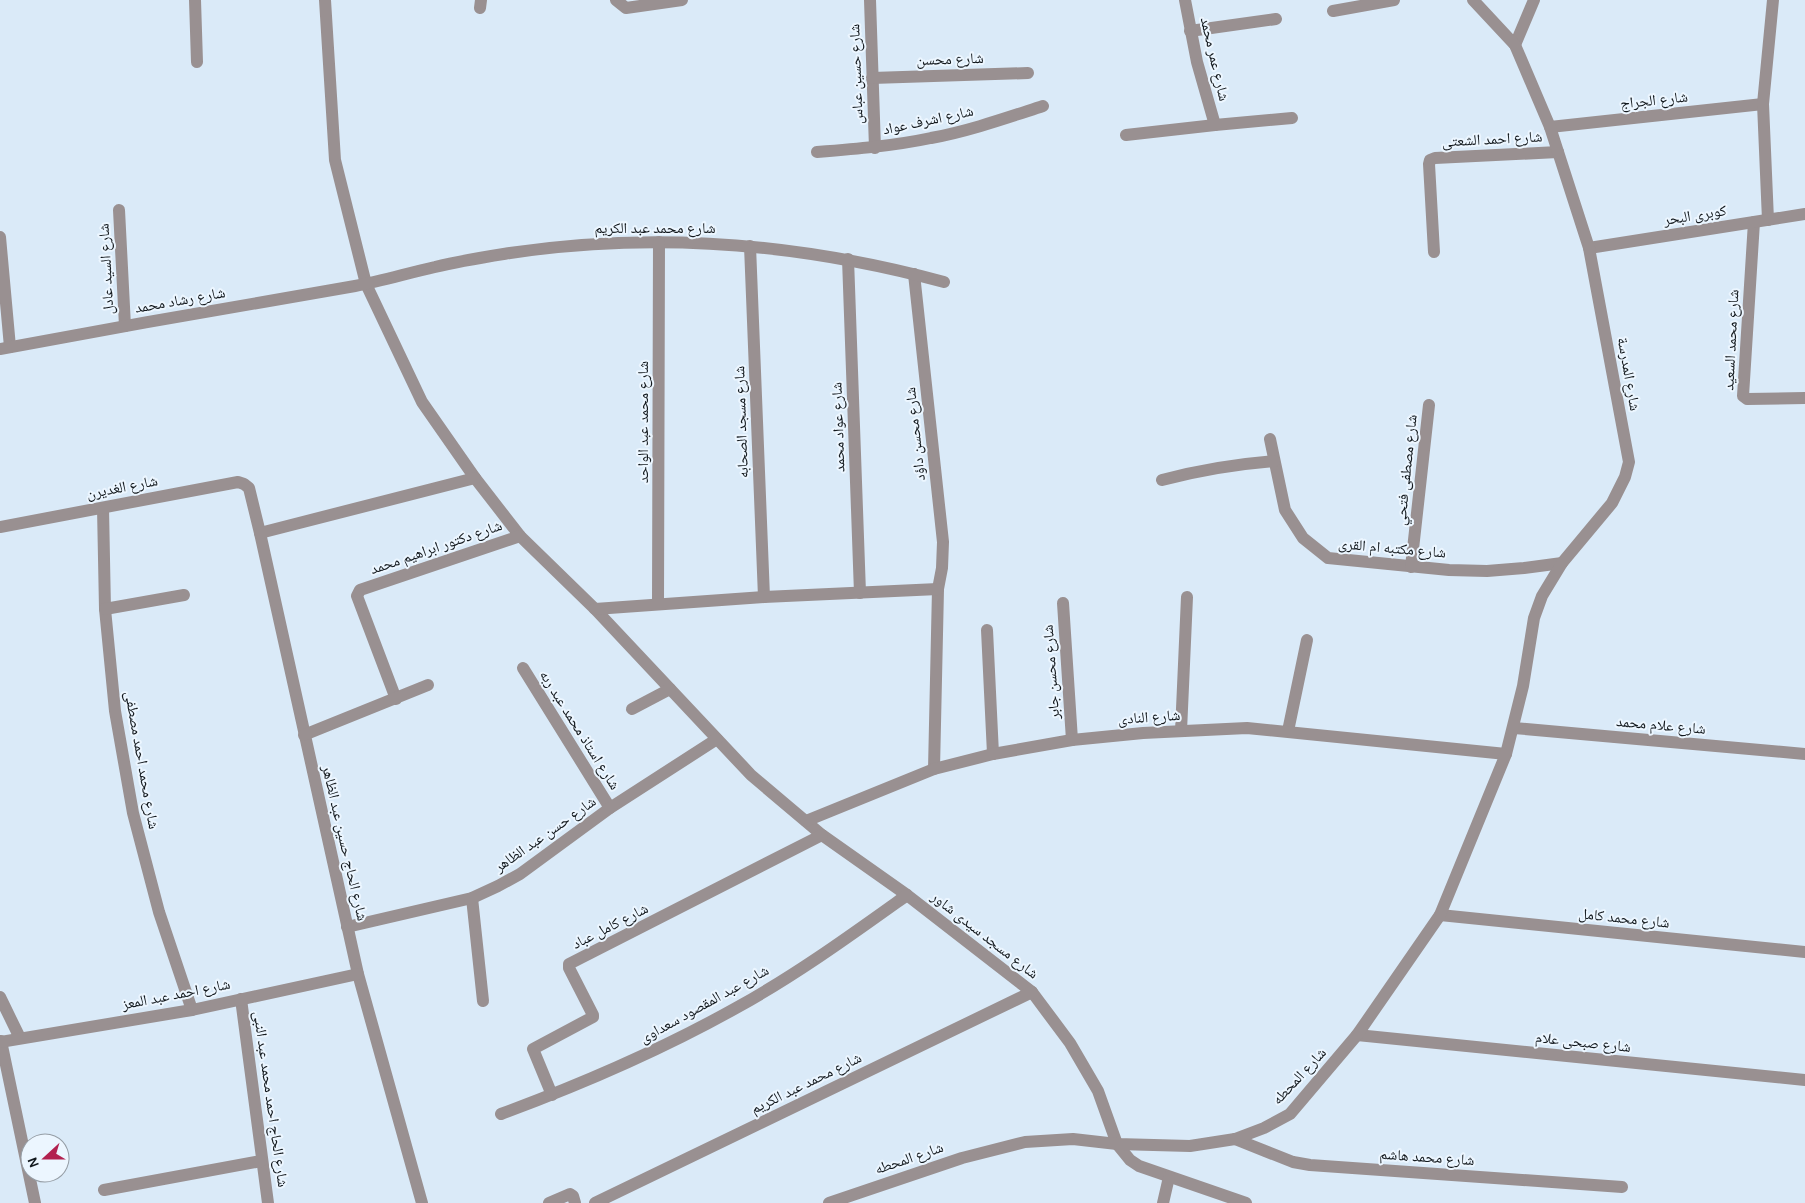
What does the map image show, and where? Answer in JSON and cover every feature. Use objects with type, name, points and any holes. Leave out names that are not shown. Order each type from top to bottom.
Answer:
[{"type":"street","points":[[195,0],[197,62]]},
{"type":"street","name":"شارع مسجد سيدى شاور","points":[[326,0],[335,160],[366,284],[422,402],[475,478],[520,536],[595,609],[751,775],[822,835],[907,895],[1032,992],[1070,1043],[1098,1091],[1117,1144],[1130,1160],[1139,1166],[1246,1203]]},
{"type":"street","points":[[621,4],[682,0]]},
{"type":"street","name":"شارع حسين عباس","points":[[870,0],[875,148]]},
{"type":"street","name":"شارع عمر محمد","points":[[1186,0],[1190,31],[1205,94],[1215,125]]},
{"type":"street","points":[[1333,11],[1394,0]]},
{"type":"street","name":"شارع المدرسة","points":[[1473,0],[1515,45],[1550,128],[1590,248],[1629,462],[1625,477],[1612,502],[1562,563],[1542,596],[1534,618],[1524,686],[1506,754]]},
{"type":"street","points":[[1515,45],[1534,0]]},
{"type":"street","points":[[1768,220],[1762,104],[1773,0]]},
{"type":"street","points":[[1190,31],[1276,19]]},
{"type":"street","name":"شارع محسن","points":[[872,78],[1028,73]]},
{"type":"street","name":"شارع الجراج","points":[[1550,128],[1762,104]]},
{"type":"street","name":"شارع اشرف عواد","points":[[817,152],[875,148],[932,138],[988,124],[1043,106]]},
{"type":"street","points":[[1126,135],[1292,118]]},
{"type":"street","name":"شارع احمد الشعتى","points":[[1434,252],[1430,160],[1435,158],[1558,152]]},
{"type":"street","name":"شارع السيد عادل","points":[[119,210],[125,326]]},
{"type":"street","name":"كوبرى البحر","points":[[1590,248],[1805,214]]},
{"type":"street","name":"شارع محمد السعيد","points":[[1754,222],[1743,396],[1746,399],[1805,398]]},
{"type":"street","points":[[0,237],[5,348]]},
{"type":"street","name":"شارع محمد عبد الكريم","points":[[366,284],[438,266],[511,252],[585,244],[659,242],[750,246],[848,259],[944,282]]},
{"type":"street","name":"شارع محمد عبد الواحد","points":[[658,603],[659,242]]},
{"type":"street","name":"شارع مسجد الصحابه","points":[[750,246],[764,596]]},
{"type":"street","name":"شارع عواد محمد","points":[[848,259],[860,593]]},
{"type":"street","name":"شارع محسن داؤد","points":[[914,274],[943,542],[942,568],[938,589],[934,769]]},
{"type":"street","name":"شارع رشاد محمد","points":[[5,348],[366,284]]},
{"type":"street","name":"شارع مصطفى فتحي","points":[[1411,567],[1429,405]]},
{"type":"street","name":"شارع مكتبه ام القرى","points":[[1270,439],[1284,510],[1303,538],[1328,558],[1411,567],[1486,571],[1562,563]]},
{"type":"street","points":[[1162,480],[1221,467],[1274,462]]},
{"type":"street","points":[[260,533],[475,478]]},
{"type":"street","name":"شارع الغديرن","points":[[0,527],[238,482],[249,488]]},
{"type":"street","name":"شارع الحاج حسين عبد الظاهر","points":[[249,488],[358,974],[422,1203]]},
{"type":"street","name":"شارع محمد احمد مصطفى","points":[[103,508],[105,609],[115,711],[133,813],[158,912],[192,1010]]},
{"type":"street","name":"شارع دكتور ابراهيم محمد","points":[[396,699],[357,596],[360,590],[520,536]]},
{"type":"street","points":[[595,609],[764,596],[938,589]]},
{"type":"street","points":[[105,609],[184,595]]},
{"type":"street","points":[[1180,731],[1187,596]]},
{"type":"street","name":"شارع محسن جابر","points":[[1063,603],[1072,740]]},
{"type":"street","points":[[987,630],[993,754]]},
{"type":"street","points":[[1288,731],[1307,640]]},
{"type":"street","name":"شارع استاذ محمد عبد ربه","points":[[522,668],[610,808]]},
{"type":"street","points":[[304,735],[428,685]]},
{"type":"street","points":[[632,709],[670,689]]},
{"type":"street","name":"شارع النادى","points":[[806,821],[934,769],[993,754],[1072,740],[1143,733],[1247,728],[1506,754]]},
{"type":"street","name":"شارع علام محمد","points":[[1514,728],[1805,754]]},
{"type":"street","name":"شارع حسن عبد الظاهر","points":[[347,927],[472,898],[520,874],[610,808],[717,739]]},
{"type":"street","name":"شارع المحطه","points":[[834,1202],[962,1158],[1025,1142],[1073,1139],[1117,1144],[1190,1146],[1235,1139],[1264,1128],[1290,1114],[1357,1035],[1440,915],[1506,754]]},
{"type":"street","name":"شارع كامل عباد","points":[[552,1095],[533,1049],[592,1018],[593,1015],[569,968],[569,964],[822,835]]},
{"type":"street","name":"شارع عبد المقصود سعداوى","points":[[501,1114],[552,1095],[646,1055],[736,1008],[824,954],[907,895]]},
{"type":"street","points":[[472,898],[483,1001]]},
{"type":"street","name":"شارع محمد كامل","points":[[1440,915],[1805,952]]},
{"type":"street","name":"شارع احمد عبد المعز","points":[[1,1042],[192,1010],[358,974]]},
{"type":"street","name":"شارع محمد عبد الكريم","points":[[595,1203],[1032,992]]},
{"type":"street","points":[[0,997],[20,1038]]},
{"type":"street","name":"شارع الحاج احمد محمد عبد النبى","points":[[241,998],[268,1203]]},
{"type":"street","name":"شارع صبحى علام","points":[[1357,1035],[1805,1080]]},
{"type":"street","points":[[1,1042],[35,1203]]},
{"type":"street","name":"شارع محمد هاشم","points":[[1235,1139],[1294,1162],[1310,1165],[1622,1187]]},
{"type":"street","points":[[104,1190],[262,1161]]},
{"type":"street","points":[[1164,1203],[1169,1177]]},
{"type":"street","points":[[550,1203],[570,1194],[573,1196],[575,1203]]}]
